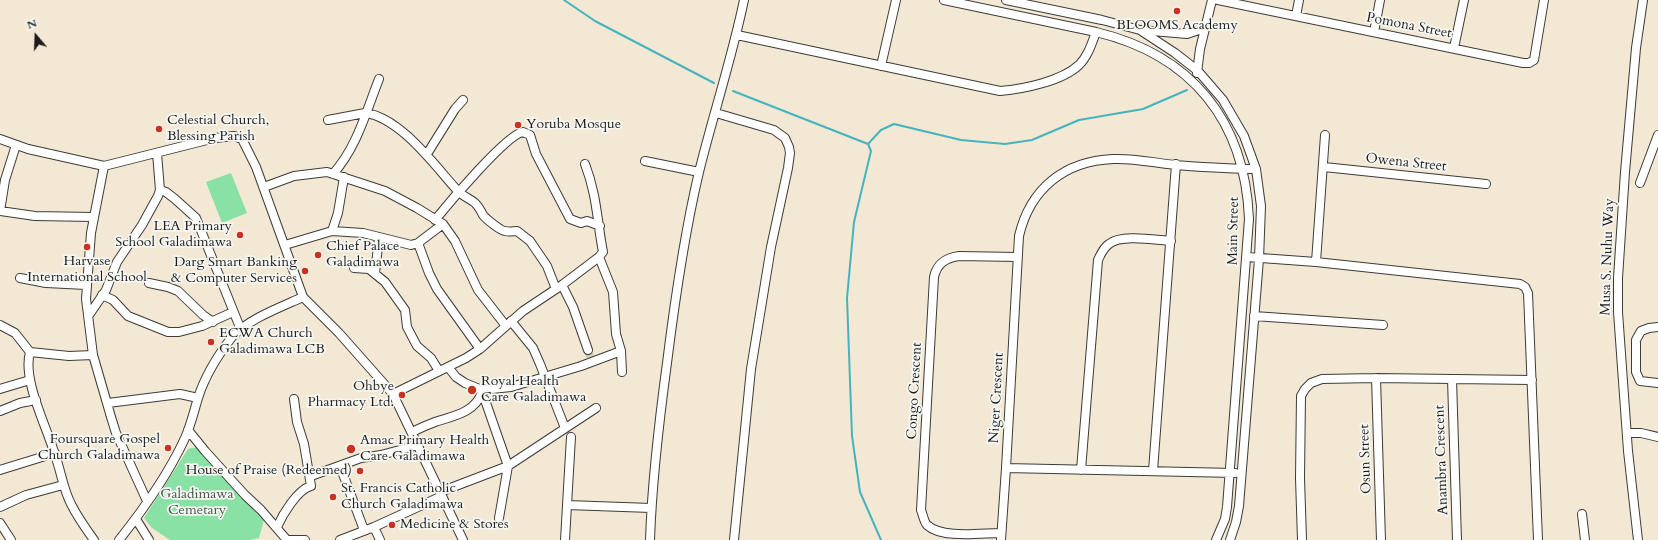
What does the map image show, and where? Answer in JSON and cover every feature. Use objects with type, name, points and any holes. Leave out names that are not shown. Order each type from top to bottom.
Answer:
[{"type":"street","points":[[650,540],[651,508],[659,417],[674,309],[700,172],[725,83],[744,0]]},
{"type":"street","points":[[881,66],[896,0]]},
{"type":"street","name":"Main Street","points":[[944,0],[1116,36],[1140,46],[1165,60],[1193,80],[1210,101],[1224,122],[1238,151],[1243,169],[1249,204],[1247,257],[1236,378],[1230,473],[1225,519],[1216,540]]},
{"type":"street","name":"Main Street","points":[[1006,0],[1102,20],[1140,30],[1198,71],[1231,112],[1244,136],[1256,169],[1261,206],[1259,259],[1241,474],[1236,522],[1230,540]]},
{"type":"street","points":[[1193,80],[1198,71],[1200,49],[1212,0]]},
{"type":"street","name":"Pomona Street","points":[[1218,0],[1523,63],[1532,62],[1534,60],[1544,0]]},
{"type":"street","points":[[1296,16],[1299,0]]},
{"type":"street","points":[[1374,32],[1380,0]]},
{"type":"street","points":[[1454,48],[1464,0]]},
{"type":"street","name":"Musa S. Nuhu Way","points":[[1638,540],[1631,485],[1627,433],[1618,312],[1618,278],[1624,172],[1636,48],[1643,0]]},
{"type":"street","points":[[1140,30],[1187,34],[1205,28]]},
{"type":"street","points":[[737,35],[1000,91],[1052,80],[1071,71],[1084,58],[1096,32]]},
{"type":"street","points":[[1181,71],[1187,62],[1200,49]]},
{"type":"street","points":[[333,174],[340,166],[355,142],[379,79]]},
{"type":"street","points":[[427,154],[455,109],[463,100]]},
{"type":"street","points":[[328,120],[365,113],[378,117],[390,124],[427,154],[459,192],[475,203],[487,219],[506,232],[517,231],[530,240],[573,307],[590,356]]},
{"type":"street","points":[[716,113],[774,130],[785,138],[790,153],[770,247],[752,361],[734,540]]},
{"type":"street","points":[[435,220],[459,192],[515,134],[526,132],[530,135],[536,154],[570,219],[581,223],[587,221],[600,226]]},
{"type":"street","points":[[1316,262],[1324,167],[1325,135]]},
{"type":"street","points":[[1640,183],[1658,135]]},
{"type":"street","points":[[0,139],[28,149],[104,166],[215,138],[230,136],[238,137],[245,143],[264,187],[303,297],[339,333],[393,394],[463,540]]},
{"type":"street","points":[[16,145],[5,180],[0,211],[35,216],[93,217]]},
{"type":"street","points":[[89,315],[106,290],[117,262],[142,225],[160,190],[157,153]]},
{"type":"street","name":"Niger Crescent","points":[[1000,537],[1006,468],[1019,236],[1022,220],[1034,198],[1043,188],[1064,172],[1085,163],[1114,159],[1256,169]]},
{"type":"street","points":[[644,161],[700,172]]},
{"type":"street","points":[[393,394],[439,372],[480,349],[523,311],[559,287],[599,257],[603,252],[600,226],[592,183],[585,164]]},
{"type":"street","points":[[1152,471],[1176,164]]},
{"type":"street","points":[[104,166],[93,217],[86,285],[86,299],[93,354],[116,433],[147,501]]},
{"type":"street","name":"Owena Street","points":[[1324,167],[1486,184]]},
{"type":"street","points":[[264,187],[294,176],[327,172],[385,191],[443,224],[455,241],[478,290],[533,348],[565,428]]},
{"type":"street","points":[[332,231],[338,213],[344,178]]},
{"type":"street","points":[[160,190],[176,199],[196,218],[240,330]]},
{"type":"street","points":[[285,245],[332,231],[363,233],[411,245],[418,243],[443,224]]},
{"type":"street","points":[[374,273],[379,238]]},
{"type":"street","points":[[1080,470],[1098,260],[1102,251],[1109,243],[1121,238],[1171,242]]},
{"type":"street","points":[[418,243],[429,273],[480,349]]},
{"type":"street","points":[[599,257],[613,292],[616,334],[621,350],[622,372]]},
{"type":"street","name":"Congo Crescent","points":[[1000,537],[949,534],[938,531],[927,524],[922,510],[934,277],[935,270],[939,264],[951,257],[1017,257]]},
{"type":"street","points":[[1247,257],[1316,262],[1520,284],[1525,287],[1528,293],[1538,540]]},
{"type":"street","points":[[354,268],[366,268],[385,282],[400,302],[406,313],[409,334],[417,346],[431,358],[439,372]]},
{"type":"street","points":[[20,278],[46,283],[86,285]]},
{"type":"street","points":[[149,283],[172,288],[178,291],[213,322]]},
{"type":"street","points":[[102,295],[113,300],[128,316],[168,332],[178,332],[202,326],[233,312]]},
{"type":"street","points":[[119,540],[136,519],[176,454],[188,430],[198,398],[211,370],[232,337],[258,318],[303,297]]},
{"type":"street","points":[[1254,316],[1383,325]]},
{"type":"street","points":[[0,325],[15,333],[30,352],[69,356],[93,354]]},
{"type":"street","points":[[1658,328],[1649,328],[1641,331],[1636,340],[1636,372],[1640,381],[1658,383]]},
{"type":"street","points":[[412,432],[437,421],[459,415],[467,411],[482,396],[500,389],[545,376],[590,356],[621,350]]},
{"type":"street","points":[[30,352],[28,359],[30,380],[55,453],[63,485],[71,505],[94,540]]},
{"type":"street","points":[[448,367],[456,377],[482,396],[508,466],[499,518]]},
{"type":"street","points":[[1302,540],[1300,478],[1301,396],[1311,383],[1322,379],[1376,378],[1532,380]]},
{"type":"street","name":"Osun Street","points":[[1376,378],[1381,540]]},
{"type":"street","name":"Anambra Crescent","points":[[1452,379],[1457,540]]},
{"type":"street","points":[[0,389],[30,380]]},
{"type":"street","points":[[108,403],[180,394],[198,398]]},
{"type":"street","points":[[277,528],[294,501],[306,487],[311,486],[311,476],[302,434],[297,422],[294,399]]},
{"type":"street","points":[[0,411],[20,403],[36,400]]},
{"type":"street","points":[[340,540],[374,527],[441,494],[508,466],[596,408]]},
{"type":"street","points":[[188,430],[205,451],[287,540]]},
{"type":"street","points":[[1627,433],[1640,433],[1658,437]]},
{"type":"street","points":[[565,540],[571,437]]},
{"type":"street","points":[[311,476],[361,458],[381,455],[418,445]]},
{"type":"street","points":[[0,470],[55,453]]},
{"type":"street","points":[[340,466],[364,530]]},
{"type":"street","points":[[1006,468],[1241,474]]},
{"type":"street","points":[[0,507],[26,496],[63,485]]},
{"type":"street","points":[[567,505],[651,508]]},
{"type":"street","points":[[1582,514],[1585,540]]},
{"type":"street","points":[[136,519],[149,540]]},
{"type":"street","points":[[0,523],[11,540]]},
{"type":"street","points":[[374,527],[380,540]]},
{"type":"street","points":[[290,540],[305,540]]},
{"type":"green space","points":[[231,173],[247,213],[222,223],[206,182]]},
{"type":"green space","name":"Galadimawa Cemetary","points":[[197,447],[264,520],[259,538],[250,540],[170,540],[152,528],[144,518],[188,449]]},
{"type":"waterway","points":[[564,0],[595,21],[714,83]]},
{"type":"waterway","points":[[868,144],[881,130],[894,124],[961,140],[1005,144],[1032,140],[1079,120],[1143,109],[1187,90]]},
{"type":"waterway","points":[[733,91],[868,144],[871,151],[854,222],[847,298],[852,436],[860,492],[881,540]]},
{"type":"tunnel","points":[[588,350],[590,357]]},
{"type":"place","name":"BLOOMS Academy","points":[[1177,11]]},
{"type":"place","name":"Yoruba Mosque","points":[[518,125]]},
{"type":"place","name":"Celestial Church, Blessing Parish","points":[[159,129]]},
{"type":"place","name":"LEA Primary School Galadimawa","points":[[240,235]]},
{"type":"place","name":"Harvase International School","points":[[87,247]]},
{"type":"place","name":"Chief Palace Galadimawa","points":[[318,255]]},
{"type":"place","name":"Darg Smart Banking & Computer Services","points":[[305,271]]},
{"type":"place","name":"ECWA Church Galadimawa LCB","points":[[211,342]]},
{"type":"place","name":"Royal Health Care Galadimawa","points":[[472,390]]},
{"type":"place","name":"Ohbye Pharmacy Ltd.","points":[[402,395]]},
{"type":"place","name":"Foursquare Gospel Church Galadimawa","points":[[168,448]]},
{"type":"place","name":"Amac Primary Health Care Galadimawa","points":[[351,449]]},
{"type":"place","name":"House of Praise (Redeemed)","points":[[360,471]]},
{"type":"place","name":"St. Francis Catholic Church Galadimawa","points":[[333,497]]},
{"type":"place","name":"Medicine & Stores","points":[[392,525]]}]
